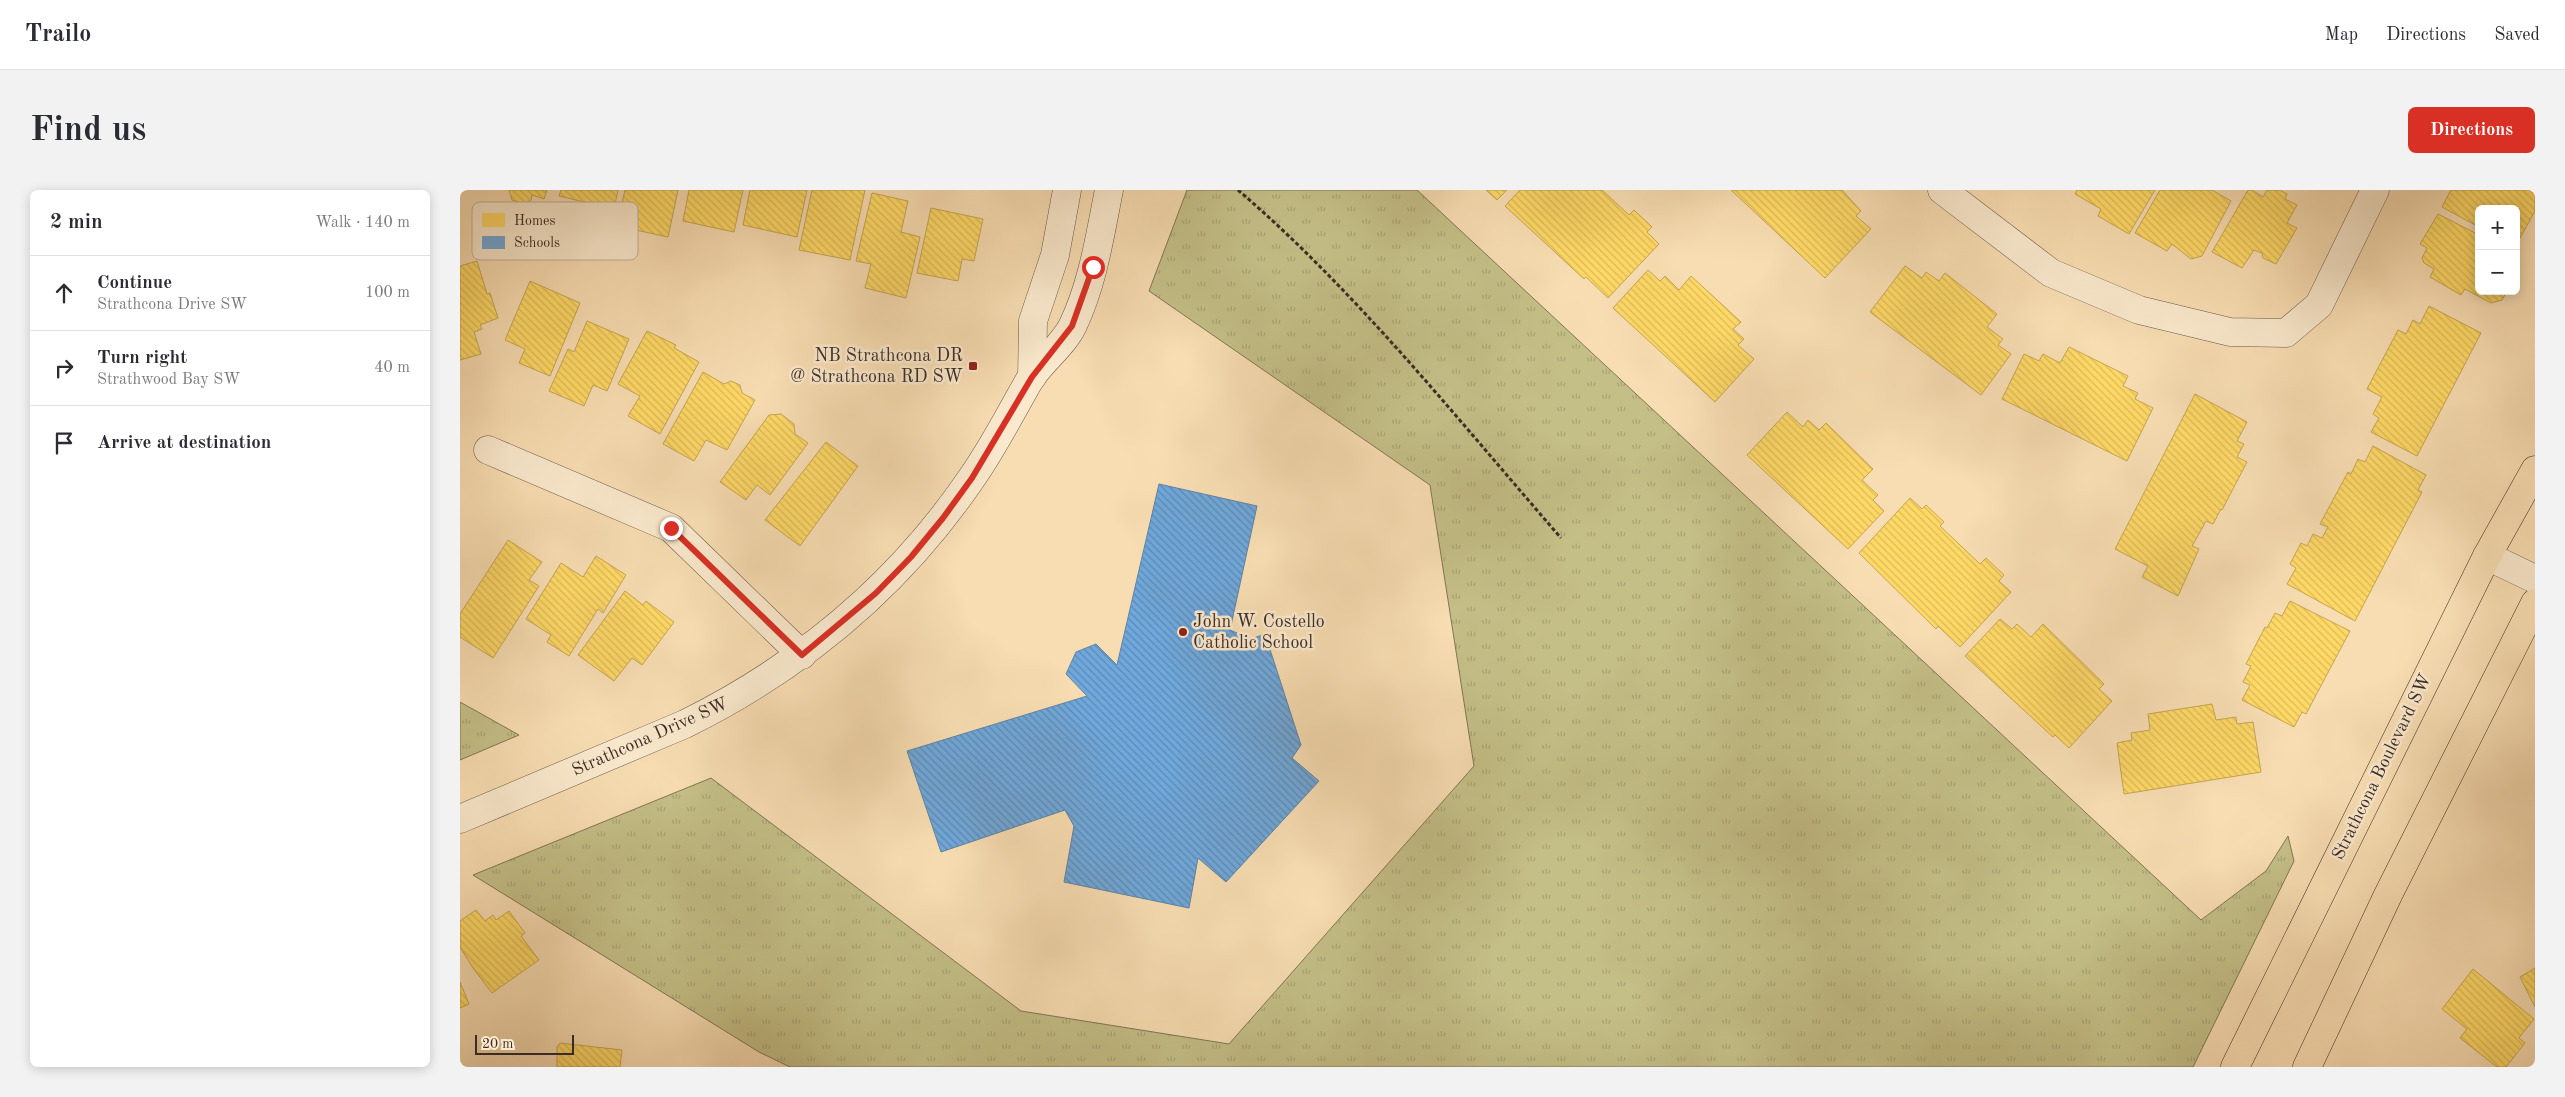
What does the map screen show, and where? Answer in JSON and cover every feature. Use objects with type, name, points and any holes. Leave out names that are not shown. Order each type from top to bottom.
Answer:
[{"type":"main road","name":"Strathcona Boulevard SW","points":[[2235,1067],[2487,556],[2535,470]]},
{"type":"main road","points":[[2307,1067],[2388,895],[2535,603]]},
{"type":"street","name":"Strathcona Drive SW","points":[[1032,377],[1033,321],[1054,255],[1067,190]]},
{"type":"street","name":"Strathcona Drive SW","points":[[460,819],[685,724],[753,688],[802,655],[876,593],[932,531],[972,478],[1032,377],[1072,326],[1093,267],[1110,190]]},
{"type":"street","points":[[1942,190],[2051,273],[2139,310],[2230,332],[2286,332],[2319,306],[2375,190]]},
{"type":"street","points":[[488,450],[671,528],[802,655]]},
{"type":"street","points":[[2487,556],[2535,579]]},
{"type":"path","points":[[1238,190],[1285,230],[1403,357],[1561,538]]},
{"type":"green space","points":[[1187,190],[1417,190],[2201,920],[2266,871],[2288,836],[2294,861],[2193,1067],[790,1067],[759,1052],[473,875],[711,778],[1021,1011],[1229,1044],[1474,766],[1430,485],[1149,291]]},
{"type":"green space","points":[[460,702],[519,735],[460,760]]},
{"type":"building: Homes","points":[[509,190],[547,190],[544,199],[532,195],[531,200],[528,202],[512,200]]},
{"type":"building: Homes","points":[[561,190],[618,190],[615,202],[584,202],[559,196]]},
{"type":"building: Homes","points":[[625,190],[678,190],[668,237],[638,231],[638,202],[622,202]]},
{"type":"building: Homes","points":[[689,190],[743,190],[734,232],[683,221]]},
{"type":"building: Homes","points":[[750,190],[807,190],[797,237],[743,225]]},
{"type":"building: Homes","points":[[812,190],[865,190],[850,260],[799,250]]},
{"type":"building: Homes","points":[[1486,190],[1507,190],[1497,200]]},
{"type":"building: Homes","points":[[1520,190],[1602,190],[1629,215],[1634,210],[1652,227],[1647,232],[1659,244],[1608,298],[1586,277],[1584,279],[1505,206]]},
{"type":"building: Homes","points":[[1731,190],[1842,190],[1861,211],[1856,216],[1871,229],[1825,278]]},
{"type":"building: Homes","points":[[2077,190],[2155,190],[2129,234],[2098,216],[2101,209],[2075,194]]},
{"type":"building: Homes","points":[[2160,190],[2212,190],[2231,201],[2202,256],[2191,259],[2172,244],[2167,251],[2135,233]]},
{"type":"building: Homes","points":[[2248,190],[2252,190],[2263,197],[2267,190],[2280,190],[2287,194],[2285,199],[2297,205],[2287,223],[2297,228],[2276,264],[2263,258],[2262,253],[2254,250],[2242,268],[2212,252]]},
{"type":"building: Homes","points":[[2451,190],[2535,190],[2535,211],[2520,238],[2520,205],[2475,205],[2475,225],[2442,207]]},
{"type":"building: Homes","points":[[872,193],[908,201],[901,232],[920,237],[906,298],[865,288],[871,264],[856,261]]},
{"type":"building: Homes","points":[[931,208],[983,219],[974,261],[962,259],[958,281],[917,273]]},
{"type":"building: Homes","points":[[2438,214],[2475,233],[2475,294],[2465,289],[2461,295],[2430,277],[2434,269],[2424,263],[2422,258],[2427,248],[2420,244]]},
{"type":"building: Homes","points":[[477,261],[487,294],[490,293],[498,318],[480,325],[482,329],[474,332],[481,354],[460,360],[460,266]]},
{"type":"building: Homes","points":[[1905,266],[1922,278],[1926,272],[1939,281],[1945,273],[1997,314],[1987,327],[2003,339],[1998,345],[2011,354],[1981,395],[1870,312]]},
{"type":"building: Homes","points":[[1648,270],[1660,281],[1665,276],[1679,290],[1691,276],[1741,322],[1733,329],[1744,339],[1738,345],[1754,359],[1715,402],[1613,308]]},
{"type":"building: Homes","points":[[530,281],[580,303],[550,376],[519,363],[525,349],[505,340]]},
{"type":"building: Homes","points":[[2476,295],[2505,295],[2502,300],[2491,303]]},
{"type":"building: Homes","points":[[2429,306],[2481,333],[2417,456],[2371,432],[2379,418],[2373,414],[2382,397],[2367,389],[2398,330],[2406,334],[2413,320],[2420,324]]},
{"type":"building: Homes","points":[[587,321],[629,339],[607,391],[593,385],[584,406],[549,391],[568,349],[574,352]]},
{"type":"building: Homes","points":[[647,331],[676,345],[674,348],[699,362],[660,434],[628,416],[640,396],[618,384]]},
{"type":"building: Homes","points":[[2069,347],[2128,376],[2123,386],[2138,393],[2135,399],[2153,408],[2127,461],[2002,399],[2024,354],[2039,361],[2043,354],[2060,363]]},
{"type":"building: Homes","points":[[703,372],[724,384],[731,381],[740,385],[742,393],[755,400],[727,450],[706,440],[694,461],[663,444]]},
{"type":"building: Homes","points":[[2195,394],[2247,422],[2237,441],[2244,444],[2237,457],[2247,462],[2213,524],[2206,521],[2192,546],[2199,549],[2178,596],[2142,577],[2148,566],[2115,549]]},
{"type":"building: Homes","points":[[1787,412],[1803,427],[1808,420],[1819,430],[1826,423],[1873,469],[1862,480],[1878,495],[1873,500],[1884,511],[1848,549],[1747,455]]},
{"type":"building: Homes","points":[[781,414],[794,424],[795,434],[808,443],[770,495],[757,485],[746,500],[720,482],[769,415]]},
{"type":"building: Homes","points":[[826,442],[858,466],[800,546],[765,520]]},
{"type":"building: Homes","points":[[2373,446],[2426,475],[2418,490],[2422,492],[2355,621],[2287,584],[2296,568],[2290,564],[2301,543],[2307,546],[2313,534],[2322,538],[2328,527],[2320,524],[2348,472],[2351,474],[2358,459],[2365,462]]},
{"type":"building: Homes","points":[[1910,498],[1922,509],[1926,505],[1944,522],[1940,526],[1980,564],[1986,558],[2004,575],[1999,581],[2011,592],[1960,647],[1938,626],[1936,629],[1859,553]]},
{"type":"building: Homes","points":[[508,540],[542,562],[529,580],[539,586],[493,658],[460,637],[460,614]]},
{"type":"building: Homes","points":[[596,556],[626,575],[603,613],[598,609],[569,656],[547,642],[551,635],[526,619],[561,563],[583,577]]},
{"type":"building: Homes","points":[[625,591],[643,605],[646,601],[674,622],[642,665],[632,658],[614,681],[578,655]]},
{"type":"building: Homes","points":[[2290,601],[2350,631],[2306,714],[2302,712],[2294,727],[2242,700],[2250,685],[2243,682],[2251,666],[2246,664],[2265,627],[2267,628],[2275,613],[2282,616]]},
{"type":"building: Homes","points":[[2000,619],[2012,629],[2017,624],[2031,637],[2043,624],[2104,684],[2099,689],[2112,701],[2069,748],[2055,735],[2053,737],[1965,656]]},
{"type":"building: Homes","points":[[2212,704],[2216,720],[2236,717],[2237,724],[2253,722],[2261,772],[2124,794],[2117,743],[2132,740],[2131,733],[2150,730],[2148,714]]},
{"type":"building: Homes","points":[[476,910],[485,921],[493,915],[496,920],[509,911],[525,933],[521,936],[539,960],[492,993],[460,947],[460,921]]},
{"type":"building: Homes","points":[[2535,968],[2535,1007],[2520,977]]},
{"type":"building: Homes","points":[[2473,969],[2534,1019],[2519,1038],[2525,1043],[2506,1067],[2497,1067],[2460,1038],[2467,1029],[2442,1009]]},
{"type":"building: Homes","points":[[460,982],[469,1004],[460,1008]]},
{"type":"building: Homes","points":[[560,1043],[622,1050],[620,1067],[557,1067],[557,1047]]},
{"type":"building: Schools","points":[[1159,484],[1257,506],[1230,630],[1251,639],[1265,634],[1301,745],[1292,758],[1319,781],[1226,882],[1198,858],[1189,908],[1064,882],[1074,826],[1065,810],[941,852],[907,751],[1087,696],[1066,674],[1076,652],[1096,644],[1117,665]]},
{"type":"place","name":"NB Strathcona DR @ Strathcona RD SW","points":[[973,366]]},
{"type":"place","name":"John W. Costello Catholic School","points":[[1183,632]]},
{"type":"route","points":[[671,528],[802,655],[876,593],[911,557],[943,518],[972,478],[1032,377],[1072,326],[1093,267]]}]
